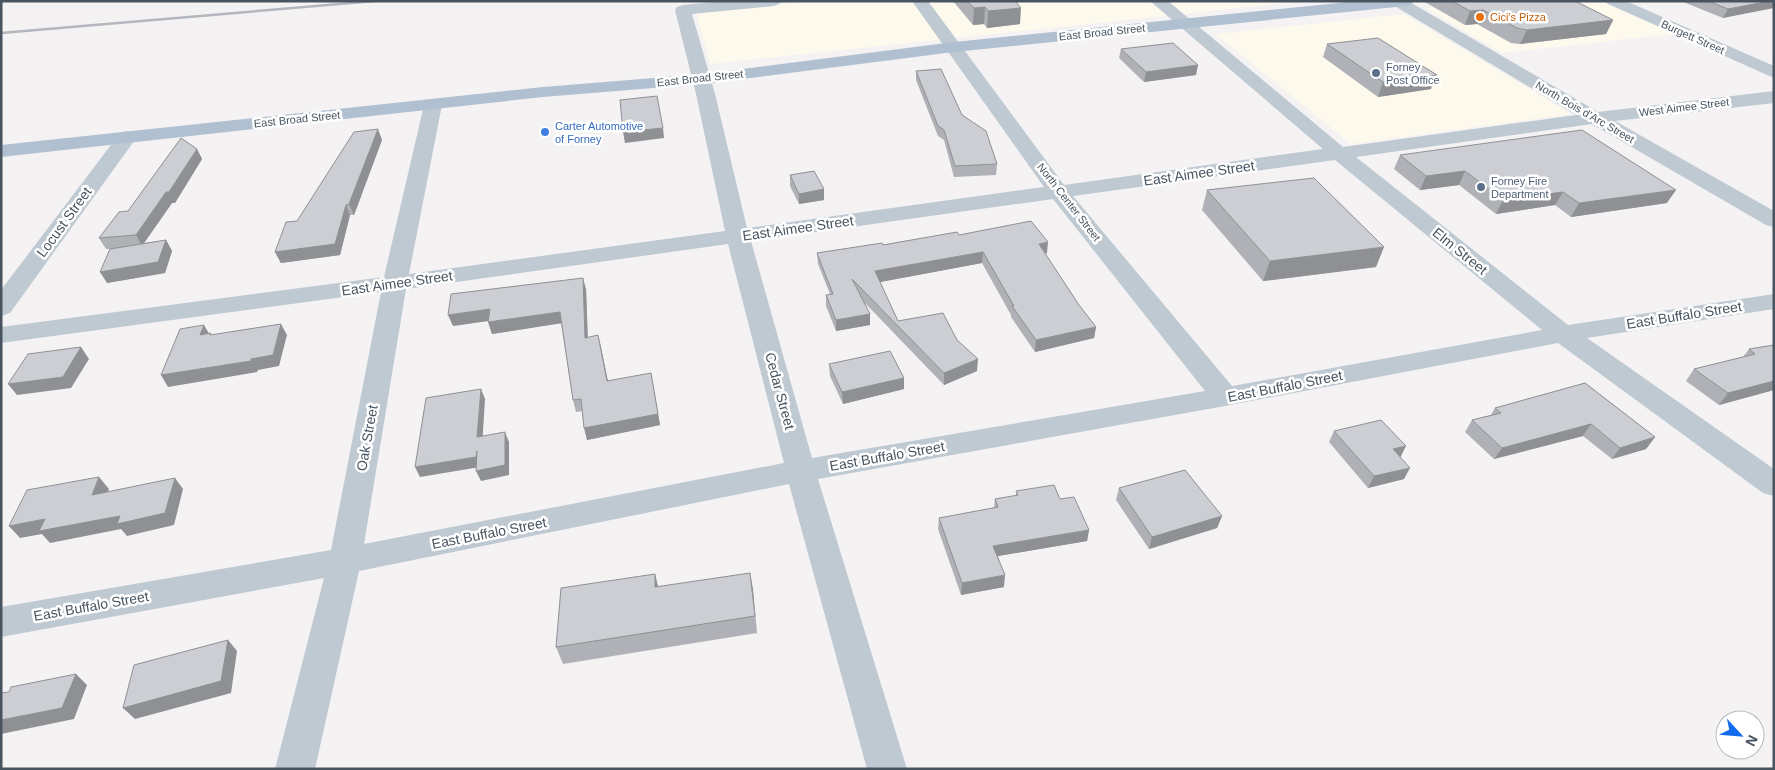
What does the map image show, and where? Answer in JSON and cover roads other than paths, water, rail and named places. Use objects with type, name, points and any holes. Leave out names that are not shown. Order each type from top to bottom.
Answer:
[{"type":"main road","name":"East Broad Street","points":[[1,150],[543,92],[703,79],[954,47],[1400,2]]},
{"type":"street","name":"Cedar Street","points":[[774,1],[683,10],[703,79],[738,236],[801,471],[887,769]]},
{"type":"street","name":"North Center Street","points":[[920,1],[1059,192],[1225,397]]},
{"type":"street","name":"Elm Street","points":[[1158,1],[1339,153],[1563,334],[1774,485]]},
{"type":"street","name":"Burgett Street","points":[[1613,1],[1774,73]]},
{"type":"street","name":"North Bois d’Arc Street","points":[[1400,2],[1595,118],[1774,220]]},
{"type":"street","name":"West Aimee Street","points":[[1595,118],[1774,96]]},
{"type":"street","name":"Oak Street","points":[[295,769],[345,561],[395,283],[433,105]]},
{"type":"street","name":"East Aimee Street","points":[[1,335],[395,283],[1595,118]]},
{"type":"street","name":"Locust Street","points":[[1,308],[127,137]]},
{"type":"street","name":"East Buffalo Street","points":[[1,622],[345,561],[801,471],[1225,397],[1563,334],[1774,301]]},
{"type":"railway","points":[[1,33],[375,1]]},
{"type":"place","name":"Cici's Pizza","points":[[1480,17]]},
{"type":"place","name":"Forney Post Office","points":[[1376,73]]},
{"type":"place","name":"Carter Automotive of Forney","points":[[545,132]]},
{"type":"place","name":"Forney Fire Department","points":[[1481,187]]}]
